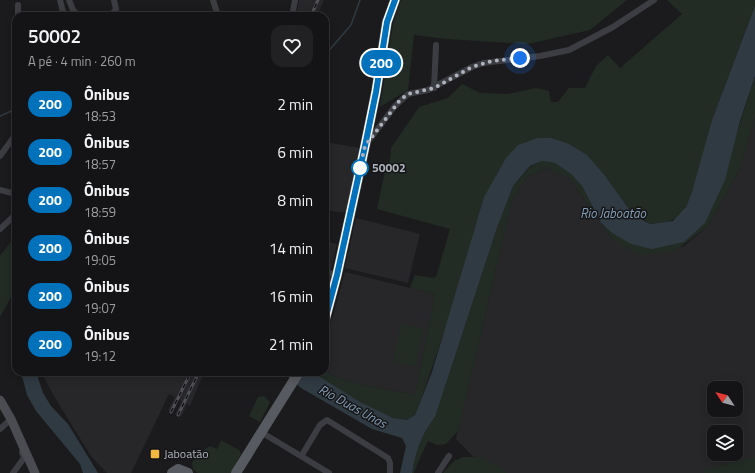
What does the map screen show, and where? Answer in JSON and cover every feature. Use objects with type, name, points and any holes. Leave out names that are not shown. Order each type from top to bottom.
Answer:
[{"type":"main road","points":[[329,305],[365,146],[376,92],[387,22],[395,0]]},
{"type":"main road","points":[[236,473],[296,376]]},
{"type":"main road","points":[[0,400],[11,419],[35,473]]},
{"type":"main road","points":[[172,473],[178,469],[188,473]]},
{"type":"street","points":[[60,0],[63,12]]},
{"type":"street","points":[[69,0],[75,12]]},
{"type":"street","points":[[114,0],[116,9],[114,12]]},
{"type":"street","points":[[213,0],[217,12]]},
{"type":"street","points":[[293,12],[295,0]]},
{"type":"street","points":[[365,146],[400,100],[408,94],[434,88],[472,67],[483,63],[548,55],[569,50],[613,27],[654,0]]},
{"type":"street","points":[[18,5],[18,12]]},
{"type":"street","points":[[434,88],[436,45]]},
{"type":"street","points":[[0,156],[12,140]]},
{"type":"street","points":[[0,190],[12,193]]},
{"type":"street","points":[[0,229],[12,218]]},
{"type":"street","points":[[329,273],[337,275]]},
{"type":"street","points":[[0,429],[11,419]]},
{"type":"street","points":[[302,456],[320,425],[327,420],[388,458],[390,463],[390,473]]},
{"type":"street","points":[[261,432],[330,473]]},
{"type":"street","points":[[13,473],[24,457],[20,446],[22,443]]},
{"type":"street","points":[[438,473],[449,456]]},
{"type":"shaded area","points":[[299,0],[324,0],[319,12],[297,12]]},
{"type":"shaded area","points":[[401,0],[627,0],[590,30],[527,44],[447,39],[414,35],[408,90],[380,107],[393,24]]},
{"type":"shaded area","points":[[667,0],[755,0],[755,6],[713,118],[692,195],[687,206],[678,217],[671,221],[650,224],[629,209],[606,177],[518,145],[506,159],[488,191],[444,331],[415,415],[410,419],[404,420],[383,414],[370,408],[318,376],[329,376],[329,374],[359,384],[415,395],[435,294],[410,288],[415,275],[432,278],[436,277],[450,229],[377,209],[385,171],[390,160],[391,148],[419,107],[448,98],[462,84],[480,93],[508,94],[536,88],[549,91],[551,102],[558,102],[569,88],[585,88],[596,66],[608,55],[620,68],[682,14]]},
{"type":"shaded area","points":[[755,76],[755,117],[739,171],[708,226],[675,251],[641,255],[621,245],[610,236],[570,179],[547,168],[528,176],[512,200],[458,431],[446,444],[437,445],[428,441],[414,473],[412,473],[420,444],[426,430],[435,417],[497,228],[513,186],[530,167],[542,161],[555,163],[571,174],[582,186],[601,223],[612,233],[684,242],[735,139]]},
{"type":"shaded area","points":[[755,117],[755,473],[489,473],[456,439],[512,200],[528,176],[547,168],[570,179],[610,236],[683,247],[708,226],[739,171]]},
{"type":"shaded area","points":[[329,143],[366,149],[352,214],[329,211]]},
{"type":"shaded area","points":[[356,218],[420,234],[408,283],[345,268]]},
{"type":"shaded area","points":[[12,240],[12,295],[0,317],[0,256]]},
{"type":"shaded area","points":[[329,242],[337,244],[331,270],[329,270]]},
{"type":"shaded area","points":[[345,272],[435,294],[415,395],[359,384],[329,374],[329,324],[333,316]]},
{"type":"shaded area","points":[[401,324],[423,328],[416,366],[393,362]]},
{"type":"shaded area","points":[[43,376],[202,376],[190,406],[187,404],[181,417],[175,414],[182,401],[178,400],[172,412],[168,410],[175,397],[169,394],[131,473],[107,473],[91,456]]},
{"type":"shaded area","points":[[264,396],[270,402],[260,422],[249,416],[258,397]]},
{"type":"shaded area","points":[[222,439],[222,441],[239,450],[241,454],[231,473],[198,473],[193,469],[192,463],[197,455],[210,446],[217,449]]},
{"type":"shaded area","points":[[463,457],[480,457],[503,469],[506,473],[443,473],[454,461]]},
{"type":"shaded area","points":[[755,457],[755,473],[704,473],[704,470]]},
{"type":"water","name":"Rio Jaboatão","points":[[755,6],[755,76],[740,121],[725,180],[705,223],[684,242],[652,249],[631,244],[612,233],[601,223],[582,186],[571,174],[555,163],[542,161],[530,166],[513,186],[497,228],[435,417],[426,430],[420,444],[412,473],[400,473],[406,446],[402,438],[372,429],[301,388],[288,376],[318,376],[360,402],[393,418],[407,420],[415,415],[432,372],[484,197],[506,158],[518,145],[538,138],[551,138],[569,144],[587,155],[606,177],[629,209],[639,218],[650,224],[673,221],[686,207],[692,192],[712,120]]},
{"type":"water","points":[[22,376],[37,376],[43,393],[51,406],[68,424],[98,473],[83,473],[80,464],[36,411],[27,395]]},
{"type":"waterway","points":[[329,50],[351,25],[360,0]]},
{"type":"waterway","points":[[0,116],[12,111]]},
{"type":"railway","points":[[313,12],[318,0]]},
{"type":"railway","points":[[171,412],[189,376]]},
{"type":"railway","points":[[178,415],[197,376]]},
{"type":"bus line","name":"200","points":[[329,309],[376,92],[387,22],[395,0]]},
{"type":"place","name":"50002","points":[[360,168]]},
{"type":"place","name":"Jaboatão","points":[[155,454]]},
{"type":"route","points":[[360,168],[359,172],[365,146],[394,106],[408,94],[428,90],[450,80],[472,67],[492,61],[520,58]]},
{"type":"water label","name":"Rio Duas Unas","points":[[353,406]]}]
